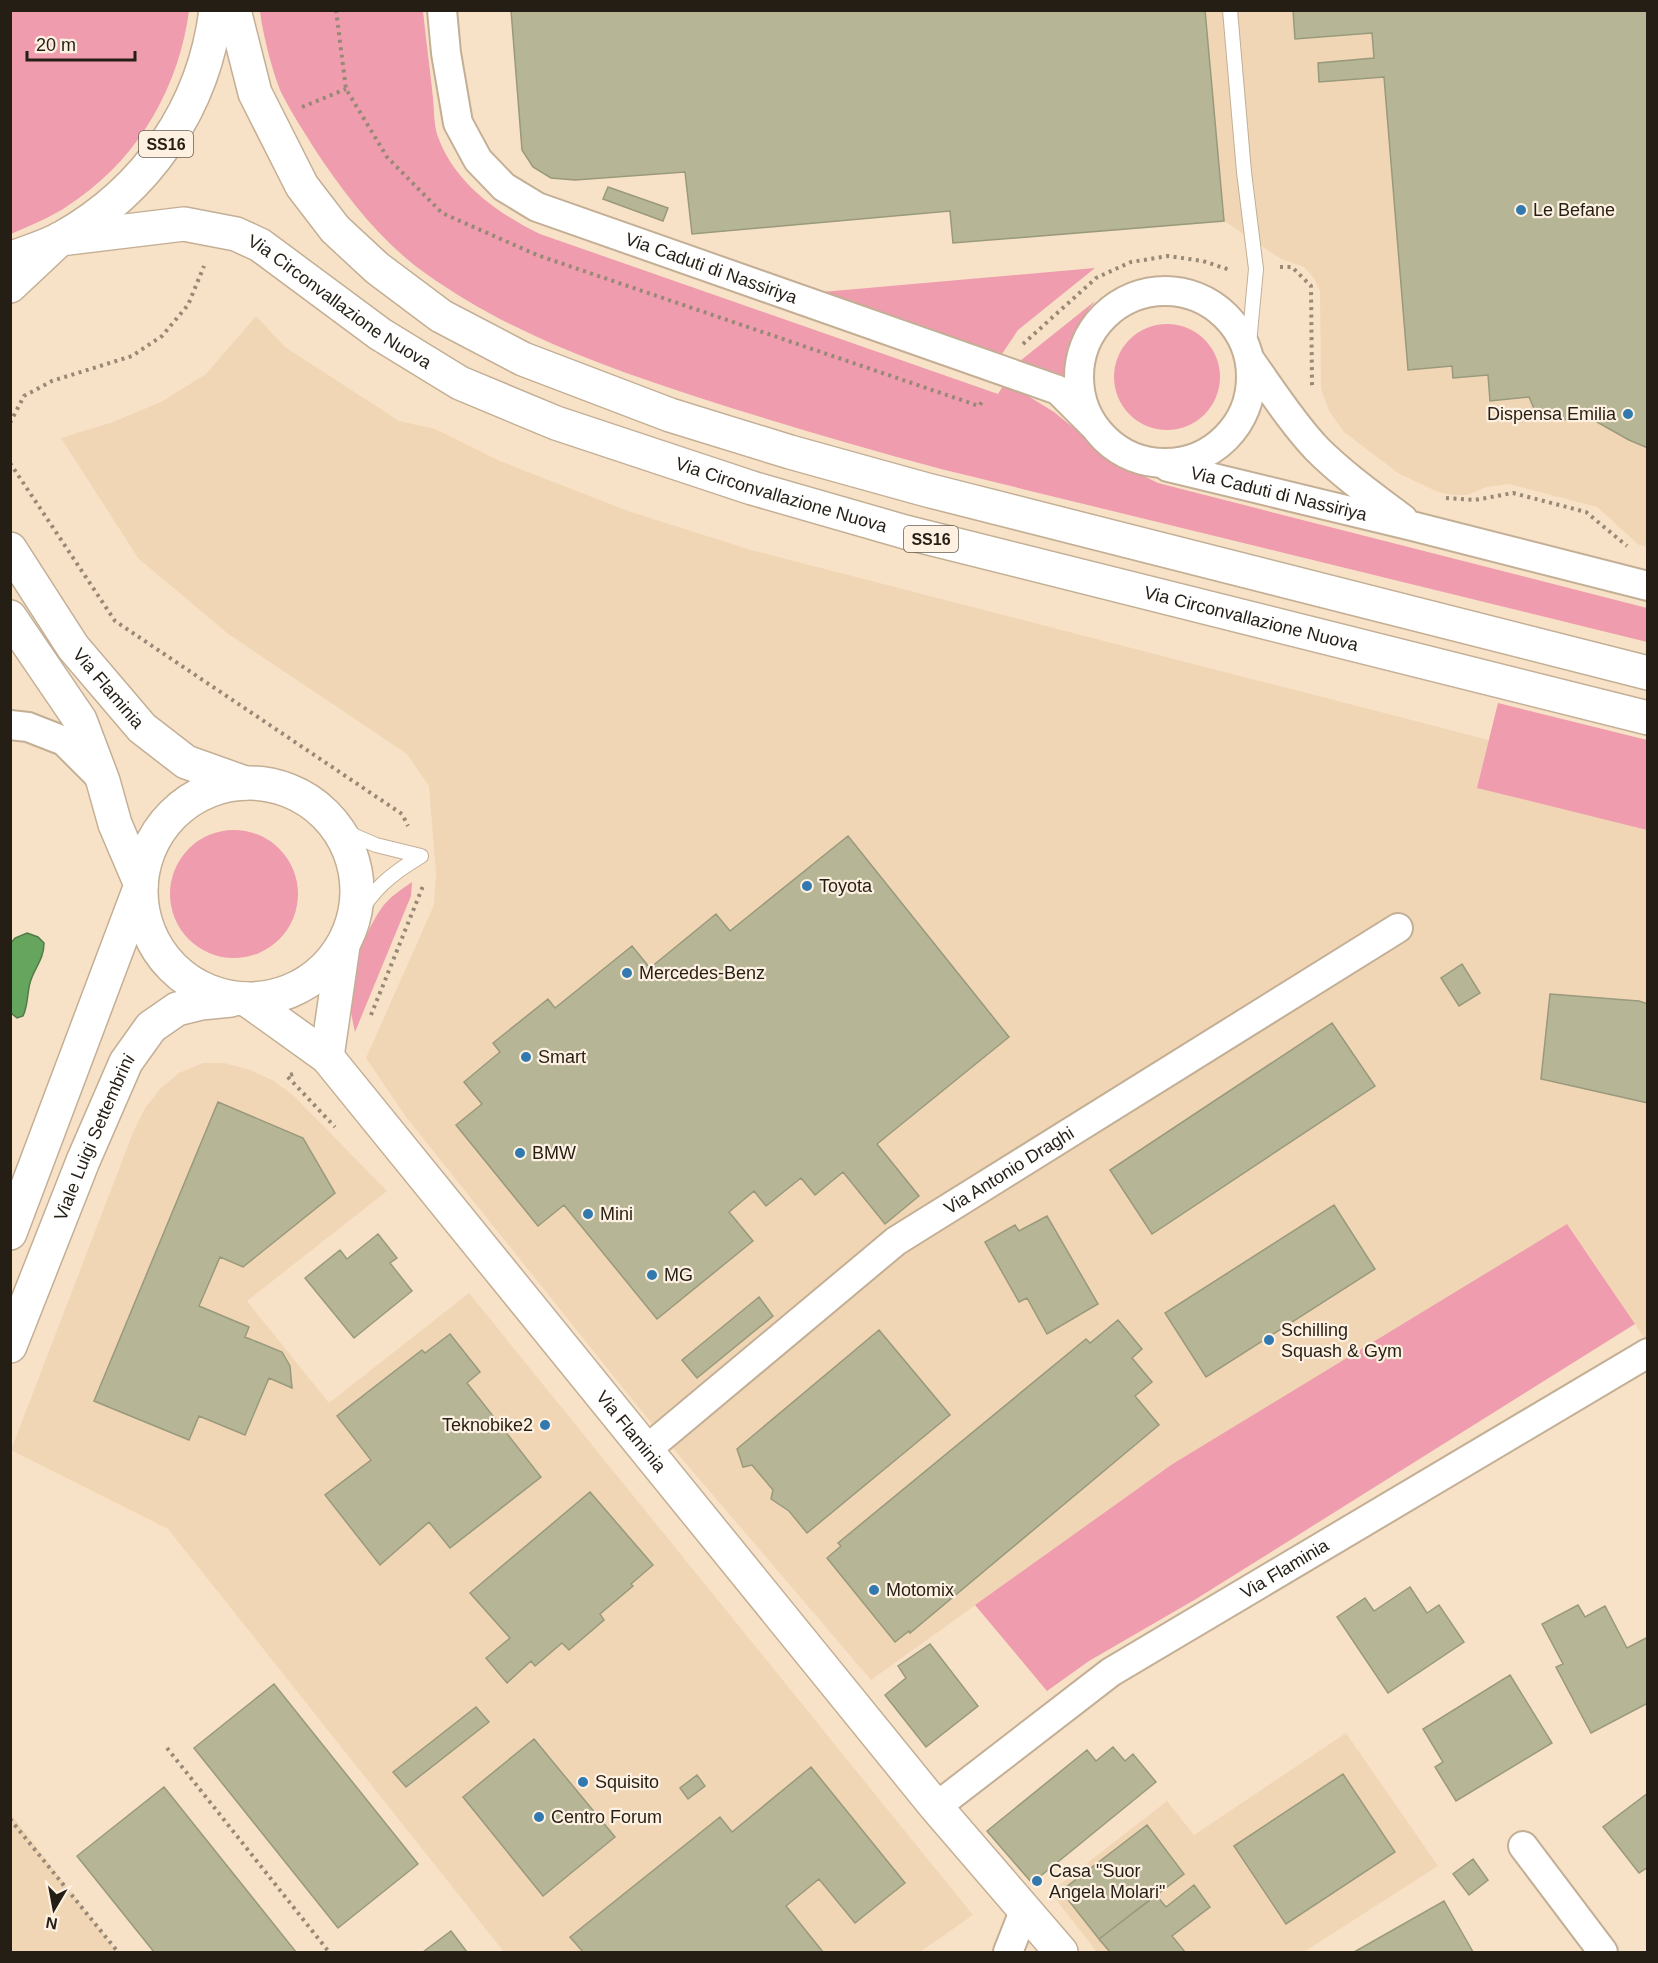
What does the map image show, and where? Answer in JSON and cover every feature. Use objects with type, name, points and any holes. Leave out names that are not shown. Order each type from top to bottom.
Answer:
[{"type":"main road","name":"Via Circonvallazione Nuova","points":[[10,259],[60,239],[101,214],[140,178],[172,136],[196,89],[212,39],[216,10]]},
{"type":"main road","points":[[234,10],[255,93],[302,186],[335,229],[377,268],[441,316],[523,359],[670,415],[790,452],[916,487],[1647,673]]},
{"type":"main road","name":"Via Circonvallazione Nuova","points":[[60,239],[184,224],[236,234],[260,245],[380,334],[460,383],[556,423],[752,488],[905,532],[1647,718]]},
{"type":"main road","points":[[10,286],[60,239]]},
{"type":"main road","name":"Via Flaminia","points":[[10,549],[73,647],[142,728],[186,762],[245,783]]},
{"type":"main road","name":"Via Flaminia","points":[[10,617],[80,720],[103,781],[115,824],[141,885]]},
{"type":"main road","name":"Via Flaminia","points":[[327,1057],[348,933],[358,892],[354,864],[344,839],[328,817],[310,801],[290,790],[268,784],[245,783],[222,786],[198,795],[176,811],[159,830],[147,853],[141,885],[143,916],[157,948],[180,975],[211,993],[246,999],[267,998],[288,992],[308,982],[325,969],[348,933]]},
{"type":"main road","points":[[10,1233],[141,885]]},
{"type":"main road","name":"Via Flaminia","points":[[246,999],[327,1057],[936,1807],[1061,1953]]},
{"type":"main road","name":"Viale Luigi Settembrini","points":[[10,1346],[83,1161],[126,1062],[151,1027],[177,1009],[201,1002],[246,999]]},
{"type":"street","name":"Via Caduti di Nassiriya","points":[[442,10],[446,53],[458,123],[478,160],[504,187],[537,207],[1058,390],[1108,442],[1117,449],[1146,461],[1647,586]]},
{"type":"street","name":"Via Caduti di Nassiriya","points":[[1093,424],[1083,407],[1078,375],[1082,354],[1099,320],[1125,300],[1140,295],[1161,291],[1183,293],[1204,300],[1229,320],[1242,338],[1249,357],[1251,379],[1248,402],[1240,421],[1227,438],[1210,451],[1190,460],[1168,463],[1146,461]]},
{"type":"street","name":"Via Caduti di Nassiriya","points":[[1249,357],[1317,448],[1355,482],[1412,526]]},
{"type":"street","points":[[10,725],[28,727],[64,741],[103,781]]},
{"type":"street","name":"Via Antonio Draghi","points":[[646,1450],[896,1241],[1398,928]]},
{"type":"street","name":"Via Flaminia","points":[[936,1807],[1111,1672],[1647,1353]]},
{"type":"street","points":[[1523,1846],[1603,1953]]},
{"type":"street","points":[[1008,1953],[1025,1909]]},
{"type":"lane","points":[[1230,10],[1244,172],[1256,269],[1249,357]]},
{"type":"lane","points":[[328,817],[355,836],[376,845],[421,856],[395,872],[370,895],[348,933]]},
{"type":"path","points":[[296,109],[346,89]]},
{"type":"path","points":[[1020,348],[1096,278],[1131,262],[1168,256],[1203,261],[1229,270]]},
{"type":"path","points":[[10,423],[24,396],[52,381],[132,356],[162,336],[188,305],[204,266]]},
{"type":"path","points":[[1276,267],[1292,267],[1311,286],[1312,384],[1315,394]]},
{"type":"path","points":[[10,464],[115,621],[402,814],[412,834]]},
{"type":"path","points":[[1437,497],[1475,501],[1513,493],[1586,512],[1629,548]]},
{"type":"path","points":[[369,1019],[427,876]]},
{"type":"path","points":[[167,1748],[329,1953]]},
{"type":"path","points":[[10,1819],[118,1953]]},
{"type":"shaded area","points":[[10,11],[189,11],[184,38],[166,91],[154,116],[121,161],[101,180],[62,210],[11,234]]},
{"type":"shaded area","points":[[260,11],[423,11],[435,125],[444,151],[465,181],[478,194],[508,216],[540,234],[998,394],[1003,386],[1028,396],[1054,412],[1117,463],[1158,483],[1647,608],[1647,642],[910,461],[697,397],[556,346],[456,294],[409,261],[378,232],[326,165],[284,98],[269,55]]},
{"type":"shaded area","points":[[511,11],[1647,11],[1647,547],[1639,545],[1597,507],[1509,484],[1487,487],[1467,495],[1438,492],[1398,473],[1344,432],[1329,411],[1321,389],[1320,292],[1314,278],[1304,267],[1281,259],[1224,221],[953,243],[949,211],[692,234],[685,172],[575,180],[551,178],[533,167],[522,150]]},
{"type":"shaded area","points":[[1095,268],[1018,330],[1002,354],[822,292]]},
{"type":"shaded area","points":[[1095,301],[1074,336],[1066,376],[1020,361]]},
{"type":"shaded area","points":[[256,316],[285,347],[399,421],[435,429],[500,461],[628,511],[751,550],[1489,740],[1478,788],[1647,830],[1647,1342],[1584,1248],[1171,1465],[871,1680],[647,1418],[406,1117],[366,1058],[434,905],[436,874],[429,786],[407,754],[227,633],[138,558],[61,438],[113,422],[161,402],[206,374]]},
{"type":"shaded area","points":[[1167,324],[1187,328],[1205,339],[1216,357],[1220,377],[1216,397],[1205,415],[1187,426],[1167,430],[1147,426],[1129,415],[1118,397],[1114,377],[1118,357],[1129,339],[1147,328]]},
{"type":"shaded area","points":[[1498,703],[1647,740],[1647,830],[1477,788]]},
{"type":"shaded area","points":[[234,830],[258,835],[279,849],[293,870],[298,894],[293,918],[279,939],[258,953],[234,958],[210,953],[189,939],[175,918],[170,894],[175,870],[189,849],[210,835]]},
{"type":"shaded area","points":[[412,882],[411,896],[355,1032],[351,1010],[351,977],[362,945],[383,906]]},
{"type":"shaded area","points":[[27,933],[38,937],[44,943],[44,949],[30,983],[25,1012],[23,1016],[17,1018],[11,1013],[11,943],[15,938]]},
{"type":"shaded area","points":[[203,1063],[224,1063],[250,1070],[274,1081],[294,1096],[387,1191],[247,1301],[329,1403],[469,1293],[973,1915],[920,1952],[504,1952],[168,1529],[11,1450],[134,1130],[145,1108],[161,1088],[179,1073]]},
{"type":"shaded area","points":[[1567,1224],[1635,1324],[1196,1599],[1089,1661],[1047,1691],[975,1605],[1171,1465]]},
{"type":"shaded area","points":[[1346,1733],[1438,1866],[1304,1952],[1097,1952],[1050,1892],[1167,1801],[1194,1835]]},
{"type":"shaded area","points":[[11,1814],[117,1952],[11,1952]]},
{"type":"building","points":[[511,10],[1205,10],[1224,221],[953,243],[950,211],[692,234],[685,172],[575,180],[551,178],[533,167],[522,150]]},
{"type":"building","name":"Le Befane","points":[[1293,10],[1648,10],[1648,448],[1590,418],[1557,419],[1544,415],[1535,411],[1529,397],[1490,401],[1488,375],[1453,378],[1452,366],[1408,370],[1384,77],[1319,82],[1318,63],[1374,58],[1372,33],[1295,39]]},
{"type":"building","points":[[608,187],[668,208],[663,221],[603,199]]},
{"type":"building","points":[[848,836],[1009,1037],[877,1144],[919,1196],[885,1224],[843,1172],[815,1195],[801,1178],[766,1206],[754,1191],[729,1212],[753,1241],[657,1319],[564,1205],[538,1226],[456,1125],[482,1104],[464,1082],[500,1052],[493,1043],[548,999],[555,1008],[632,946],[650,968],[716,914],[730,931]]},
{"type":"building","points":[[1462,964],[1480,993],[1459,1006],[1441,978]]},
{"type":"building","points":[[1550,994],[1639,1001],[1648,1004],[1648,1103],[1541,1079]]},
{"type":"building","points":[[1332,1023],[1375,1086],[1152,1234],[1110,1170]]},
{"type":"building","points":[[218,1102],[303,1138],[335,1193],[243,1267],[220,1257],[199,1306],[249,1327],[245,1337],[282,1352],[290,1366],[292,1388],[269,1378],[245,1435],[199,1416],[189,1440],[94,1401]]},
{"type":"building","points":[[1334,1205],[1375,1269],[1206,1377],[1165,1313]]},
{"type":"building","points":[[1047,1216],[1098,1304],[1047,1334],[1027,1298],[1019,1302],[985,1242],[1015,1225],[1019,1231]]},
{"type":"building","points":[[378,1234],[397,1258],[390,1263],[412,1291],[354,1338],[305,1278],[340,1250],[347,1259]]},
{"type":"building","points":[[759,1297],[773,1316],[697,1378],[682,1360]]},
{"type":"building","points":[[1118,1320],[1142,1349],[1132,1358],[1152,1382],[1135,1396],[1159,1425],[910,1633],[909,1631],[895,1642],[827,1558],[841,1546],[838,1543],[1086,1339],[1090,1343]]},
{"type":"building","points":[[879,1330],[950,1415],[807,1533],[789,1511],[771,1499],[773,1490],[752,1465],[743,1467],[737,1449]]},
{"type":"building","points":[[450,1334],[480,1372],[467,1383],[541,1477],[450,1548],[429,1522],[380,1565],[325,1495],[371,1460],[337,1416],[422,1350],[425,1353]]},
{"type":"building","points":[[590,1492],[653,1565],[631,1584],[633,1586],[600,1614],[604,1620],[569,1650],[562,1643],[535,1666],[531,1661],[507,1683],[486,1658],[510,1638],[470,1593]]},
{"type":"building","points":[[1410,1587],[1427,1613],[1439,1605],[1464,1642],[1388,1693],[1337,1617],[1365,1598],[1374,1611]]},
{"type":"building","points":[[1578,1605],[1585,1617],[1605,1606],[1627,1648],[1648,1637],[1648,1703],[1591,1733],[1556,1667],[1563,1664],[1542,1624]]},
{"type":"building","points":[[930,1644],[978,1706],[926,1747],[885,1695],[906,1678],[898,1666]]},
{"type":"building","points":[[1510,1675],[1552,1743],[1456,1801],[1435,1767],[1443,1762],[1423,1729]]},
{"type":"building","points":[[274,1684],[418,1864],[338,1928],[194,1748]]},
{"type":"building","points":[[476,1707],[489,1722],[406,1787],[393,1772]]},
{"type":"building","name":"Centro Forum","points":[[534,1739],[615,1837],[543,1896],[463,1797]]},
{"type":"building","points":[[1113,1747],[1125,1761],[1133,1754],[1156,1782],[1032,1883],[987,1831],[1087,1750],[1096,1761]]},
{"type":"building","points":[[811,1767],[905,1883],[855,1923],[819,1879],[786,1906],[823,1952],[583,1952],[570,1937],[720,1817],[732,1832]]},
{"type":"building","points":[[1343,1774],[1395,1852],[1286,1924],[1234,1846]]},
{"type":"building","points":[[697,1775],[705,1786],[688,1799],[680,1788]]},
{"type":"building","points":[[164,1787],[296,1952],[154,1952],[77,1856]]},
{"type":"building","points":[[1648,1793],[1648,1867],[1639,1873],[1603,1827]]},
{"type":"building","points":[[1147,1825],[1184,1874],[1099,1939],[1061,1891]]},
{"type":"building","points":[[1473,1859],[1488,1880],[1469,1895],[1453,1874]]},
{"type":"building","points":[[1194,1885],[1210,1907],[1172,1936],[1185,1952],[1110,1952],[1099,1939],[1156,1895],[1166,1907]]},
{"type":"building","points":[[1444,1901],[1473,1952],[1354,1952]]},
{"type":"building","points":[[451,1931],[467,1952],[423,1952]]},
{"type":"place","name":"Le Befane","points":[[1521,210]]},
{"type":"place","name":"Dispensa Emilia","points":[[1628,414]]},
{"type":"place","name":"Toyota","points":[[807,886]]},
{"type":"place","name":"Mercedes-Benz","points":[[627,973]]},
{"type":"place","name":"Smart","points":[[526,1057]]},
{"type":"place","name":"BMW","points":[[520,1153]]},
{"type":"place","name":"Mini","points":[[588,1214]]},
{"type":"place","name":"MG","points":[[652,1275]]},
{"type":"place","name":"Schilling Squash & Gym","points":[[1269,1340]]},
{"type":"place","name":"Teknobike2","points":[[545,1425]]},
{"type":"place","name":"Motomix","points":[[874,1590]]},
{"type":"place","name":"Squisito","points":[[583,1782]]},
{"type":"place","name":"Centro Forum","points":[[539,1817]]},
{"type":"place","name":"Casa \"Suor Angela Molari\"","points":[[1037,1881]]}]
